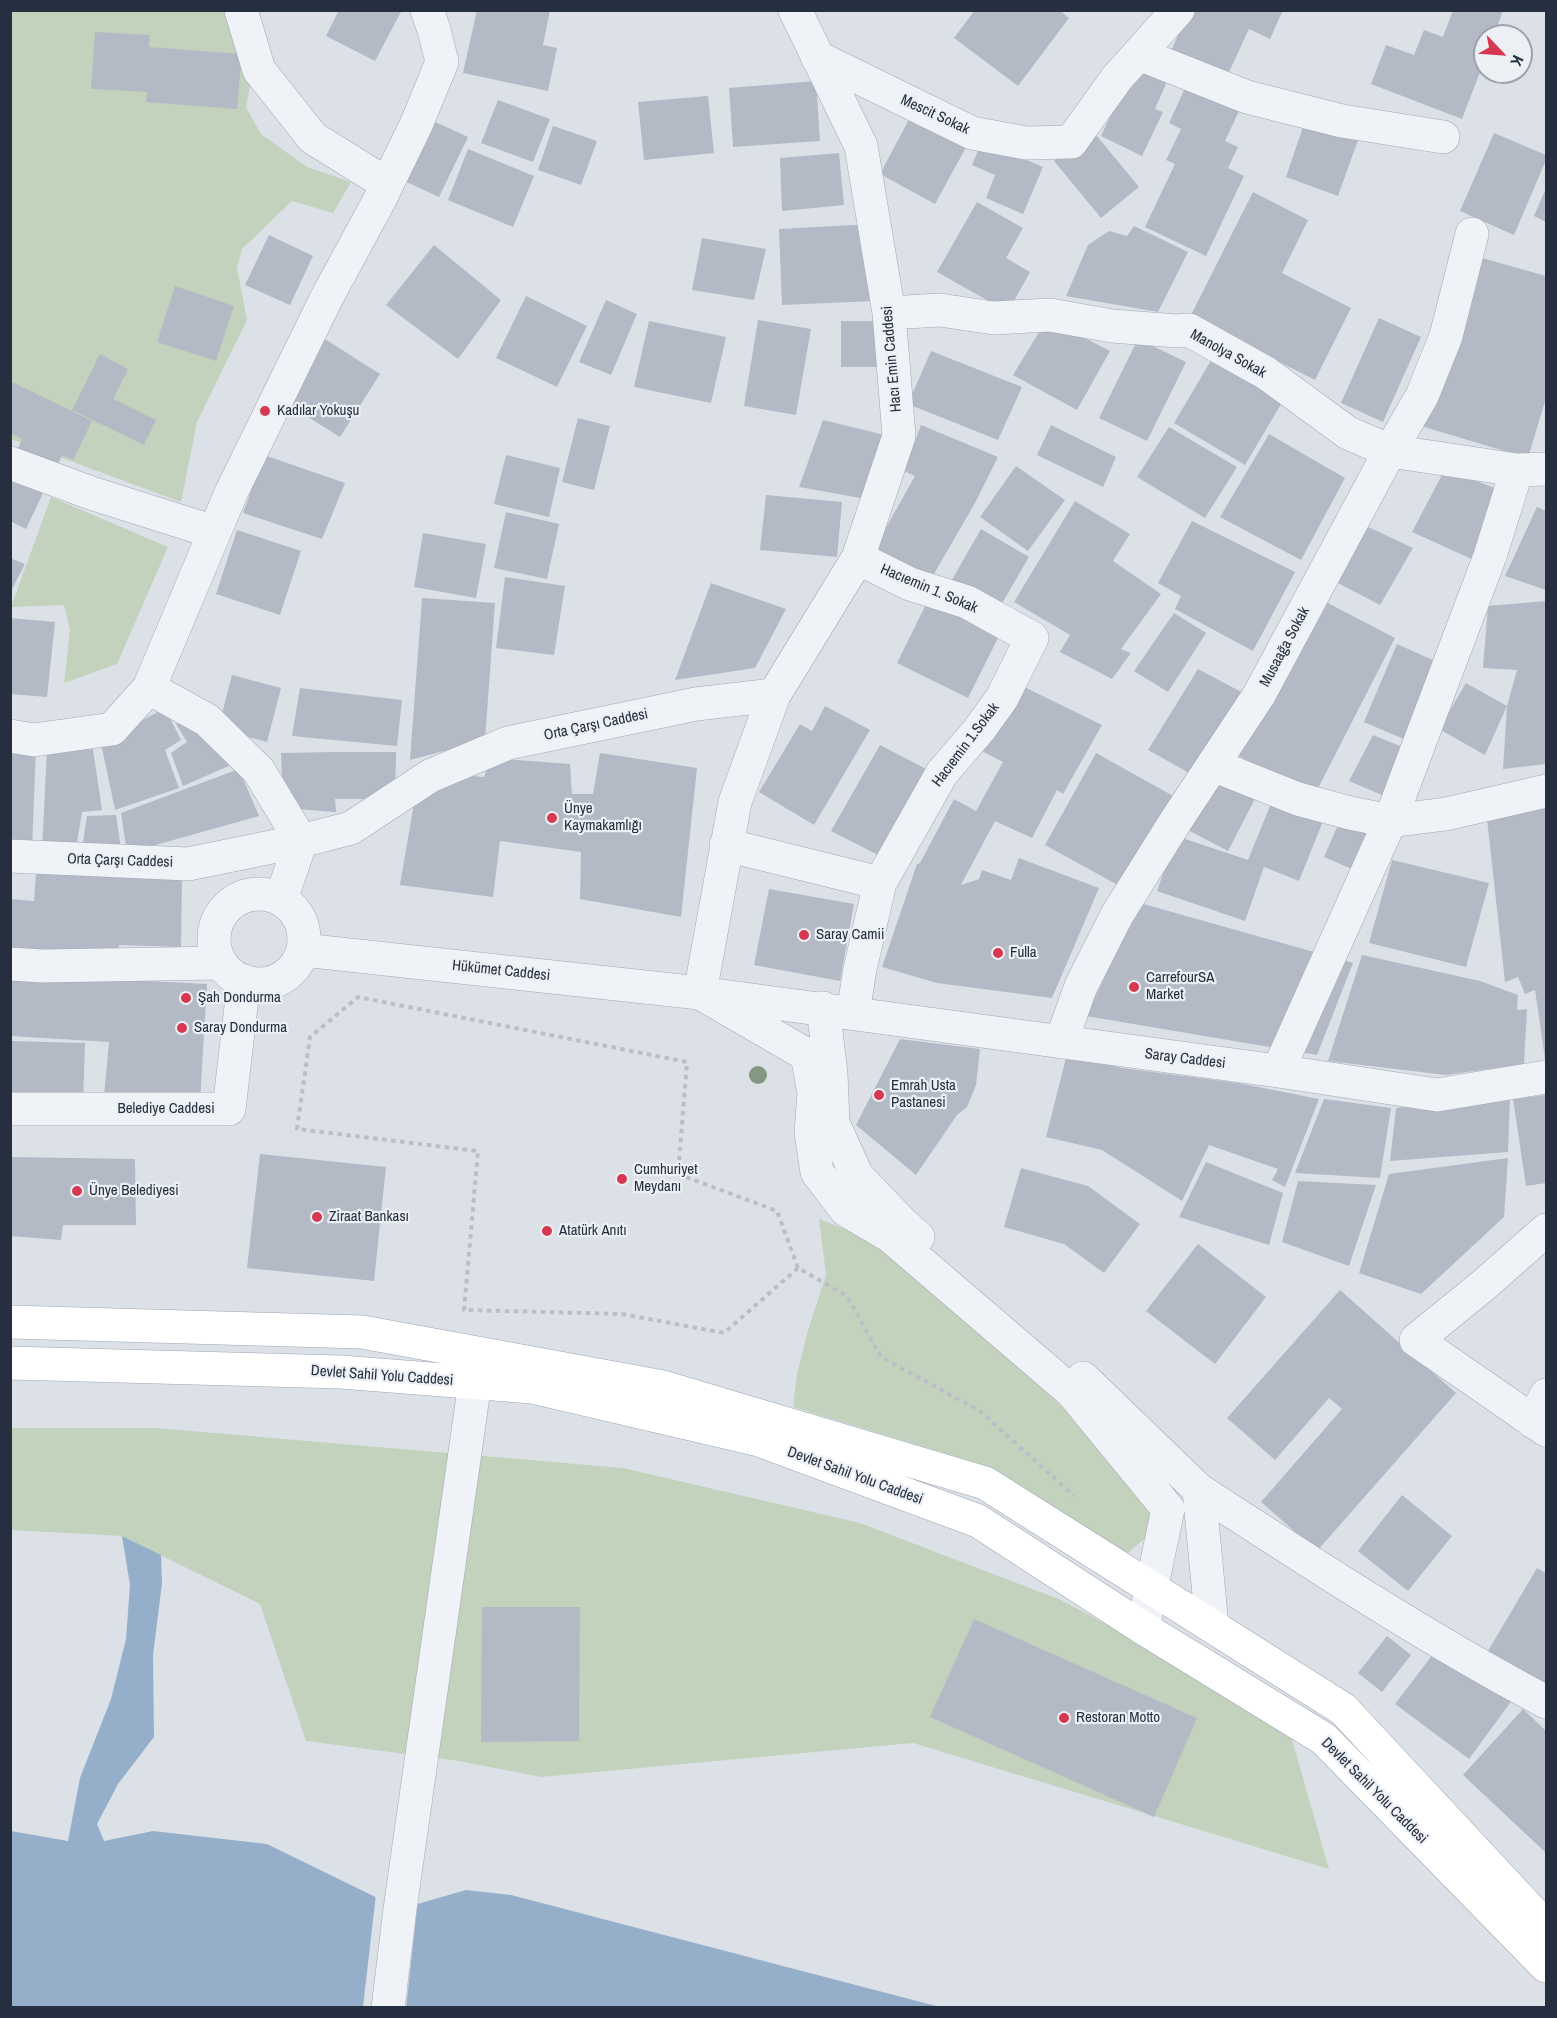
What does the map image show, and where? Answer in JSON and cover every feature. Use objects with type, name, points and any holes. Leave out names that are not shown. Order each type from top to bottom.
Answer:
[{"type":"main road","name":"Devlet Sahil Yolu Caddesi","points":[[10,1323],[362,1332],[663,1387],[985,1483],[1343,1709],[1546,1927]]},
{"type":"main road","name":"Devlet Sahil Yolu Caddesi","points":[[10,1363],[341,1372],[532,1387],[769,1444],[978,1521],[1143,1628],[1324,1739],[1546,1966]]},
{"type":"street","points":[[241,10],[259,70],[313,138],[387,184]]},
{"type":"street","points":[[10,736],[34,740],[112,729],[149,688],[231,493],[321,309],[416,125],[442,62],[427,10]]},
{"type":"street","name":"Hacı Emin Caddesi","points":[[774,695],[858,558],[899,436],[889,313],[861,146],[795,10]]},
{"type":"street","name":"Mescit Sokak","points":[[817,57],[972,133],[1026,143],[1071,142],[1117,78],[1178,10]]},
{"type":"street","points":[[1139,54],[1247,97],[1342,121],[1443,137]]},
{"type":"street","name":"Musaağa Sokak","points":[[1061,1042],[1080,986],[1117,915],[1259,695],[1422,396],[1446,336],[1472,234]]},
{"type":"street","name":"Manolya Sokak","points":[[889,313],[940,310],[993,318],[1050,315],[1112,326],[1189,330],[1266,373],[1348,433],[1390,451],[1532,470]]},
{"type":"street","points":[[10,463],[91,493],[214,532]]},
{"type":"street","points":[[1278,1071],[1390,821],[1490,556],[1532,470]]},
{"type":"street","name":"Hacıemin 1. Sokak","points":[[858,558],[910,584],[966,602],[1032,638]]},
{"type":"street","name":"Hacıemin 1.Sokak","points":[[1032,638],[1002,698],[979,730],[942,773],[880,883],[860,969],[838,1011],[831,1073],[833,1123],[857,1176],[903,1224],[1062,1357],[1199,1490],[1472,1662],[1546,1702]]},
{"type":"street","points":[[149,688],[207,720],[259,771],[301,841],[281,899]]},
{"type":"street","points":[[700,993],[735,802],[774,695]]},
{"type":"street","name":"Orta Çarşı Caddesi","points":[[10,856],[188,864],[301,841],[351,828],[430,776],[508,743],[696,704],[774,695]]},
{"type":"street","points":[[1213,765],[1298,799],[1390,821],[1446,814],[1546,790]]},
{"type":"street","points":[[726,845],[880,883]]},
{"type":"street","points":[[10,964],[233,972],[259,984],[274,981],[287,974],[297,963],[303,950],[304,935],[300,920],[292,908],[281,899],[266,894],[252,894],[238,899],[226,908],[218,921],[214,935],[216,950],[233,972]]},
{"type":"street","name":"Hükümet Caddesi","points":[[303,950],[700,993]]},
{"type":"street","name":"Belediye Caddesi","points":[[10,1109],[229,1109],[233,972]]},
{"type":"street","points":[[700,993],[838,1011]]},
{"type":"street","points":[[700,993],[807,1055],[814,1093],[811,1131],[817,1172],[846,1210],[890,1236],[1072,1392],[1168,1509],[1143,1628]]},
{"type":"street","name":"Saray Caddesi","points":[[838,1011],[1437,1095],[1546,1077]]},
{"type":"street","points":[[1542,1416],[1416,1340],[1485,1284],[1546,1230]]},
{"type":"street","points":[[388,2007],[475,1382]]},
{"type":"street","points":[[1199,1490],[1212,1626]]},
{"type":"street","points":[[1119,1568],[1160,1549]]},
{"type":"path","points":[[798,1268],[724,1333],[622,1314],[464,1310],[478,1151],[297,1129],[310,1037],[358,997],[687,1062],[678,1174],[777,1211],[798,1268],[847,1296],[881,1356],[980,1411],[1081,1501]]},
{"type":"green space","points":[[226,10],[252,76],[246,107],[261,134],[307,167],[351,182],[333,213],[292,201],[242,249],[237,268],[247,320],[197,422],[181,502],[11,439],[10,11]]},
{"type":"green space","points":[[51,497],[168,547],[117,664],[64,683],[70,630],[64,605],[11,607]]},
{"type":"green space","points":[[819,1219],[869,1239],[968,1321],[1073,1417],[1158,1513],[1150,1534],[1125,1555],[990,1467],[793,1407],[797,1374],[808,1330],[826,1275]]},
{"type":"green space","points":[[10,1428],[156,1428],[623,1468],[860,1523],[1061,1600],[1287,1722],[1329,1869],[913,1743],[541,1777],[459,1761],[306,1741],[260,1604],[122,1536],[11,1530]]},
{"type":"water","points":[[122,1536],[161,1555],[162,1583],[153,1655],[154,1737],[118,1784],[97,1824],[104,1841],[153,1831],[267,1844],[400,1909],[466,1890],[511,1895],[940,2007],[11,2008],[11,1831],[68,1841],[80,1778],[111,1699],[126,1639],[130,1585]]},
{"type":"pier","points":[[376,1894],[400,1906],[418,1901],[406,2008],[363,2007]]},
{"type":"building","points":[[339,10],[402,10],[375,61],[326,36]]},
{"type":"building","points":[[477,10],[550,10],[543,45],[557,48],[548,91],[463,73]]},
{"type":"building","points":[[975,10],[1059,10],[1069,18],[1018,86],[954,38]]},
{"type":"building","points":[[1189,10],[1283,10],[1270,39],[1249,29],[1224,83],[1168,58]]},
{"type":"building","points":[[1453,10],[1503,10],[1498,24],[1473,24],[1473,84],[1475,84],[1462,119],[1371,84],[1386,45],[1414,55],[1424,30],[1443,37]]},
{"type":"building","points":[[95,32],[150,35],[149,47],[242,54],[237,109],[146,102],[147,92],[91,89]]},
{"type":"building","points":[[1135,62],[1169,77],[1155,109],[1163,112],[1142,156],[1101,136]]},
{"type":"building","points":[[816,81],[820,141],[733,147],[729,88]]},
{"type":"building","points":[[1186,86],[1239,111],[1225,141],[1238,147],[1228,168],[1244,176],[1206,256],[1145,227],[1175,164],[1166,160],[1181,129],[1169,123]]},
{"type":"building","points":[[708,96],[714,153],[644,160],[638,102]]},
{"type":"building","points":[[498,100],[550,119],[533,162],[481,143]]},
{"type":"building","points":[[914,110],[970,140],[935,204],[880,174]]},
{"type":"building","points":[[431,120],[468,137],[439,197],[402,180]]},
{"type":"building","points":[[1305,121],[1358,140],[1338,196],[1286,177]]},
{"type":"building","points":[[553,126],[597,141],[581,185],[538,170]]},
{"type":"building","points":[[1092,130],[1139,187],[1101,218],[1054,161]]},
{"type":"building","points":[[1494,133],[1546,155],[1546,160],[1514,235],[1460,211]]},
{"type":"building","points":[[982,141],[1043,167],[1023,214],[986,198],[995,175],[972,165]]},
{"type":"building","points":[[468,149],[534,176],[513,227],[448,200]]},
{"type":"building","points":[[839,153],[844,205],[782,211],[780,158]]},
{"type":"building","points":[[1546,188],[1546,222],[1534,216]]},
{"type":"building","points":[[1253,192],[1308,220],[1282,273],[1351,308],[1315,380],[1190,317]]},
{"type":"building","points":[[977,202],[1023,228],[1006,258],[1030,272],[1008,312],[937,272]]},
{"type":"building","points":[[872,224],[875,301],[782,305],[779,229]]},
{"type":"building","points":[[1134,226],[1188,252],[1158,312],[1066,296],[1088,245],[1109,231],[1127,236]]},
{"type":"building","points":[[269,235],[313,256],[290,305],[245,285]]},
{"type":"building","points":[[702,238],[766,249],[754,300],[692,290]]},
{"type":"building","points":[[434,245],[501,300],[458,359],[386,305]]},
{"type":"building","points":[[1475,256],[1546,276],[1546,398],[1528,458],[1421,426]]},
{"type":"building","points":[[175,286],[234,306],[216,361],[157,342]]},
{"type":"building","points":[[526,296],[587,326],[557,387],[496,358]]},
{"type":"building","points":[[606,300],[637,314],[611,375],[579,362]]},
{"type":"building","points":[[1379,318],[1421,337],[1383,422],[1341,403]]},
{"type":"building","points":[[1047,319],[1110,351],[1077,410],[1013,375]]},
{"type":"building","points":[[758,320],[811,329],[796,415],[744,406]]},
{"type":"building","points":[[649,321],[726,337],[711,403],[634,387]]},
{"type":"building","points":[[841,321],[884,321],[884,367],[841,367]]},
{"type":"building","points":[[325,339],[380,374],[340,437],[284,402]]},
{"type":"building","points":[[1138,339],[1186,362],[1147,441],[1099,418]]},
{"type":"building","points":[[931,351],[1022,387],[998,440],[908,404]]},
{"type":"building","points":[[100,354],[128,369],[113,399],[156,420],[144,445],[72,410]]},
{"type":"building","points":[[1213,357],[1284,399],[1245,465],[1174,423]]},
{"type":"building","points":[[10,381],[92,421],[73,460],[62,455],[53,475],[14,457],[22,439],[10,433]]},
{"type":"building","points":[[578,418],[610,426],[594,490],[562,482]]},
{"type":"building","points":[[823,420],[889,436],[866,499],[799,487]]},
{"type":"building","points":[[921,425],[998,457],[975,503],[927,586],[869,558],[915,476],[904,471]]},
{"type":"building","points":[[1051,425],[1116,457],[1103,487],[1037,455]]},
{"type":"building","points":[[1169,427],[1237,467],[1205,518],[1137,477]]},
{"type":"building","points":[[1269,434],[1345,478],[1301,560],[1220,517]]},
{"type":"building","points":[[264,455],[345,483],[322,539],[243,513]]},
{"type":"building","points":[[506,455],[560,468],[549,517],[494,504]]},
{"type":"building","points":[[1016,466],[1065,500],[1028,551],[980,517]]},
{"type":"building","points":[[1445,469],[1521,498],[1489,567],[1412,532]]},
{"type":"building","points":[[10,477],[43,493],[26,529],[10,521]]},
{"type":"building","points":[[766,495],[842,502],[837,557],[760,550]]},
{"type":"building","points":[[1075,501],[1130,534],[1113,561],[1161,594],[1121,649],[1131,653],[1112,679],[1060,652],[1070,635],[1014,602]]},
{"type":"building","points":[[1537,507],[1546,511],[1546,590],[1505,576]]},
{"type":"building","points":[[506,512],[559,524],[547,579],[494,568]]},
{"type":"building","points":[[1192,521],[1295,572],[1253,651],[1175,609],[1181,596],[1158,583]]},
{"type":"building","points":[[1364,525],[1413,548],[1380,605],[1334,581]]},
{"type":"building","points":[[981,529],[1029,557],[997,612],[949,585]]},
{"type":"building","points":[[237,530],[301,551],[280,615],[216,594]]},
{"type":"building","points":[[423,533],[486,544],[476,598],[414,587]]},
{"type":"building","points":[[10,558],[25,564],[10,593]]},
{"type":"building","points":[[505,577],[565,586],[554,655],[496,648]]},
{"type":"building","points":[[711,583],[786,609],[755,668],[675,680]]},
{"type":"building","points":[[931,594],[1002,630],[968,698],[897,663]]},
{"type":"building","points":[[422,598],[495,603],[485,740],[410,760]]},
{"type":"building","points":[[1322,600],[1395,638],[1314,796],[1239,756]]},
{"type":"building","points":[[1546,601],[1546,764],[1503,769],[1507,706],[1517,670],[1483,668],[1488,606]]},
{"type":"building","points":[[1174,613],[1206,633],[1168,692],[1134,671]]},
{"type":"building","points":[[10,618],[55,622],[47,697],[10,694]]},
{"type":"building","points":[[1397,644],[1455,670],[1422,747],[1364,722]]},
{"type":"building","points":[[1198,669],[1247,695],[1200,779],[1148,750]]},
{"type":"building","points":[[232,675],[281,688],[267,742],[218,729]]},
{"type":"building","points":[[1014,682],[1102,725],[1063,794],[1057,790],[1032,838],[995,821],[961,885],[979,879],[982,870],[1011,880],[1019,858],[1099,888],[1052,998],[937,983],[882,967],[917,864],[920,863],[954,799],[976,811],[1003,762],[976,748]]},
{"type":"building","points":[[1466,683],[1507,706],[1485,755],[1439,729]]},
{"type":"building","points":[[300,688],[402,700],[397,746],[292,736]]},
{"type":"building","points":[[825,706],[870,730],[814,825],[759,792],[800,724],[812,731]]},
{"type":"building","points":[[165,708],[181,740],[165,750],[179,788],[115,810],[101,743]]},
{"type":"building","points":[[195,721],[231,765],[183,786],[171,753],[187,742],[176,724]]},
{"type":"building","points":[[1373,735],[1427,757],[1403,804],[1349,781]]},
{"type":"building","points":[[92,743],[102,810],[82,812],[75,855],[42,851],[47,749]]},
{"type":"building","points":[[880,745],[932,772],[882,857],[831,831]]},
{"type":"building","points":[[10,746],[36,748],[32,850],[10,849]]},
{"type":"building","points":[[396,752],[395,799],[335,799],[336,812],[283,808],[281,753]]},
{"type":"building","name":"Ünye Kaymakamlığı","points":[[600,753],[697,768],[681,917],[580,899],[581,852],[500,841],[493,897],[400,885],[416,791],[436,793],[437,773],[484,777],[490,758],[570,764],[572,794],[593,794]]},
{"type":"building","points":[[1096,753],[1175,797],[1125,889],[1045,845]]},
{"type":"building","points":[[239,769],[259,816],[127,853],[121,813]]},
{"type":"building","points":[[1215,771],[1258,793],[1228,851],[1186,829]]},
{"type":"building","points":[[1272,801],[1323,821],[1299,881],[1264,867],[1245,921],[1157,891],[1176,836],[1248,860]]},
{"type":"building","points":[[1546,803],[1545,1059],[1535,990],[1525,994],[1518,977],[1505,982],[1486,810]]},
{"type":"building","points":[[116,815],[121,849],[81,855],[87,816]]},
{"type":"building","points":[[1341,818],[1390,839],[1373,878],[1324,857]]},
{"type":"building","points":[[1392,860],[1489,883],[1466,967],[1369,943]]},
{"type":"building","points":[[36,873],[182,878],[181,947],[119,945],[118,956],[10,951],[10,899],[34,901]]},
{"type":"building","name":"Saray Camii","points":[[769,889],[854,904],[840,981],[754,965]]},
{"type":"building","points":[[1140,903],[1353,963],[1317,1055],[1086,1016]]},
{"type":"building","points":[[1362,955],[1480,981],[1518,995],[1517,1010],[1527,1009],[1524,1064],[1446,1075],[1328,1061]]},
{"type":"building","points":[[11,974],[207,984],[200,1102],[104,1096],[109,1042],[10,1036]]},
{"type":"building","points":[[900,1039],[980,1049],[976,1085],[967,1107],[957,1115],[916,1175],[856,1125]]},
{"type":"building","points":[[10,1041],[85,1043],[83,1103],[10,1100]]},
{"type":"building","points":[[1067,1054],[1122,1068],[1238,1083],[1319,1099],[1285,1187],[1272,1180],[1278,1169],[1209,1145],[1182,1201],[1102,1150],[1046,1137]]},
{"type":"building","points":[[1546,1095],[1546,1183],[1526,1186],[1513,1099]]},
{"type":"building","points":[[1510,1098],[1508,1152],[1390,1161],[1396,1108]]},
{"type":"building","points":[[1324,1099],[1391,1108],[1380,1178],[1295,1173]]},
{"type":"building","name":"Ziraat Bankası","points":[[260,1154],[386,1167],[374,1281],[247,1268]]},
{"type":"building","points":[[10,1157],[135,1159],[136,1225],[63,1225],[61,1240],[10,1236]]},
{"type":"building","points":[[1508,1158],[1504,1217],[1421,1294],[1359,1273],[1389,1174]]},
{"type":"building","points":[[1206,1162],[1283,1193],[1269,1245],[1179,1217]]},
{"type":"building","points":[[1021,1168],[1088,1186],[1140,1224],[1104,1273],[1064,1244],[1004,1227]]},
{"type":"building","points":[[1298,1181],[1376,1185],[1349,1266],[1282,1242]]},
{"type":"building","points":[[1198,1244],[1266,1297],[1215,1364],[1146,1311]]},
{"type":"building","points":[[1340,1290],[1456,1393],[1317,1551],[1261,1502],[1342,1409],[1329,1398],[1275,1460],[1227,1418]]},
{"type":"building","points":[[1402,1495],[1452,1536],[1408,1591],[1358,1551]]},
{"type":"building","points":[[1537,1568],[1546,1573],[1546,1686],[1488,1651]]},
{"type":"building","points":[[482,1607],[580,1607],[579,1741],[481,1742]]},
{"type":"building","name":"Restoran Motto","points":[[974,1619],[1197,1718],[1154,1817],[930,1717]]},
{"type":"building","points":[[1387,1636],[1411,1655],[1382,1692],[1358,1673]]},
{"type":"building","points":[[1440,1645],[1513,1699],[1469,1759],[1395,1704]]},
{"type":"building","points":[[1523,1709],[1546,1731],[1546,1853],[1463,1775]]},
{"type":"place","name":"Kadılar Yokuşu","points":[[265,411]]},
{"type":"place","name":"Ünye Kaymakamlığı","points":[[552,818]]},
{"type":"place","name":"Saray Camii","points":[[804,935]]},
{"type":"place","name":"Fulla","points":[[998,953]]},
{"type":"place","name":"CarrefourSA Market","points":[[1134,987]]},
{"type":"place","name":"Şah Dondurma","points":[[186,998]]},
{"type":"place","name":"Saray Dondurma","points":[[182,1028]]},
{"type":"place","name":"Emrah Usta Pastanesi","points":[[879,1095]]},
{"type":"place","name":"Cumhuriyet Meydanı","points":[[622,1179]]},
{"type":"place","name":"Ünye Belediyesi","points":[[77,1191]]},
{"type":"place","name":"Ziraat Bankası","points":[[317,1217]]},
{"type":"place","name":"Atatürk Anıtı","points":[[547,1231]]},
{"type":"place","name":"Restoran Motto","points":[[1064,1718]]}]
